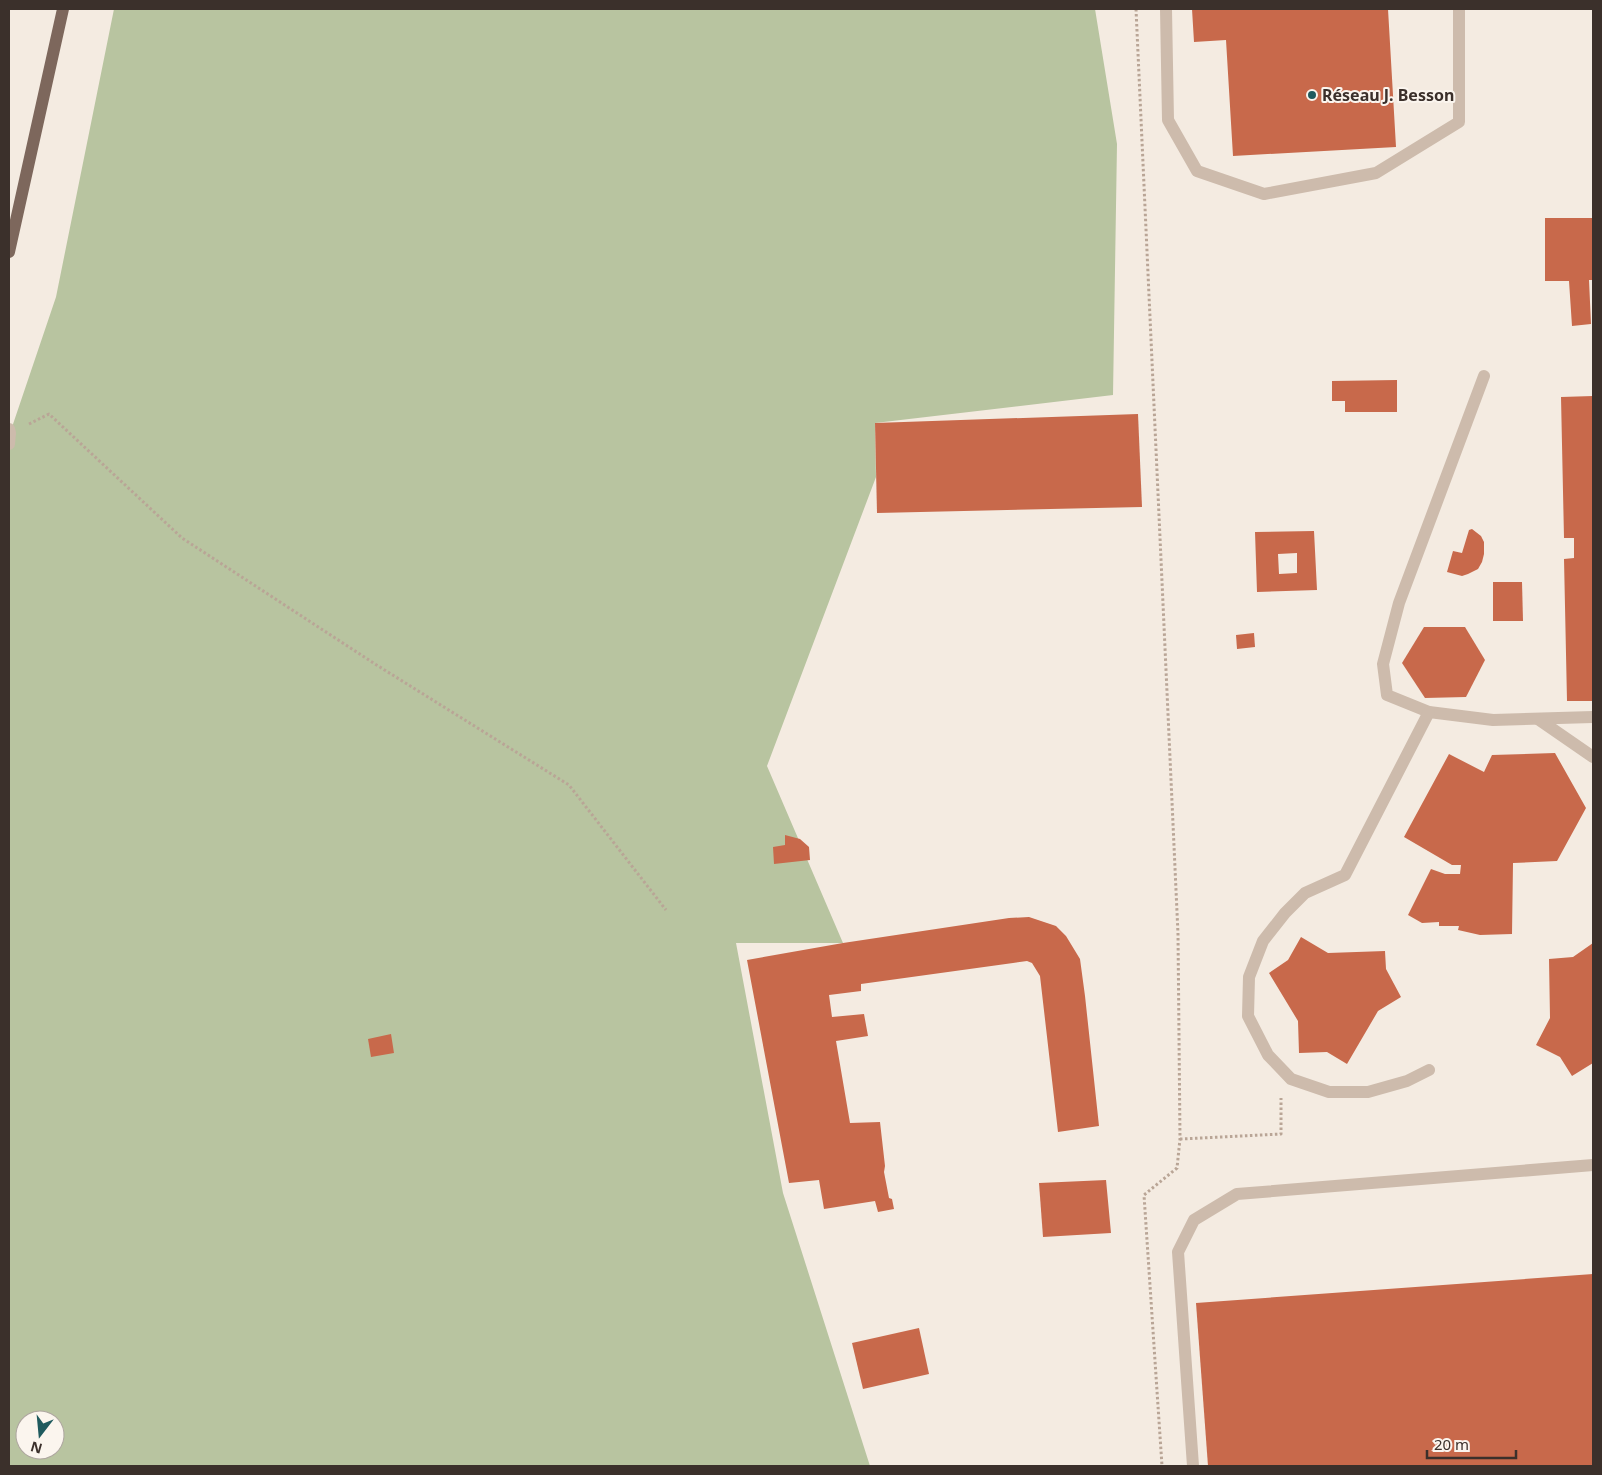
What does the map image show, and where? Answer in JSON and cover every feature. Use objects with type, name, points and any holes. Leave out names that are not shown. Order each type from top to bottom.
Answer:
[{"type":"main road","points":[[9,252],[63,9]]},
{"type":"lane","points":[[1166,9],[1168,120],[1197,171],[1264,194],[1376,174],[1459,122],[1459,9]]},
{"type":"lane","points":[[1484,376],[1399,603],[1383,664],[1387,695],[1428,712],[1493,720],[1593,717]]},
{"type":"lane","points":[[1428,712],[1345,875],[1305,893],[1285,913],[1263,941],[1249,977],[1248,1016],[1268,1055],[1291,1079],[1329,1092],[1368,1092],[1407,1081],[1429,1070]]},
{"type":"lane","points":[[1538,718],[1593,757]]},
{"type":"lane","points":[[1193,1466],[1178,1252],[1194,1220],[1238,1194],[1593,1165]]},
{"type":"path","points":[[1136,9],[1177,924],[1180,1139],[1177,1168],[1144,1195],[1162,1466]]},
{"type":"path","points":[[9,435],[49,414],[182,538],[375,664],[569,785],[666,910]]},
{"type":"path","points":[[1180,1139],[1281,1134],[1281,1069]]},
{"type":"green space","points":[[114,9],[1095,9],[1117,144],[1113,395],[875,423],[876,477],[767,766],[843,943],[736,943],[783,1193],[870,1466],[9,1466],[10,433],[56,297]]},
{"type":"building","name":"Réseau J. Besson","points":[[1192,9],[1388,9],[1396,147],[1233,156],[1226,40],[1194,42]]},
{"type":"building","points":[[1545,218],[1593,218],[1593,280],[1589,280],[1591,324],[1572,326],[1569,281],[1545,281]]},
{"type":"building","points":[[1397,380],[1397,412],[1345,412],[1345,401],[1332,401],[1332,381]]},
{"type":"building","points":[[1593,396],[1593,701],[1567,701],[1564,559],[1574,558],[1574,538],[1564,538],[1561,397]]},
{"type":"building","points":[[1138,414],[1142,507],[877,513],[875,423]]},
{"type":"building","points":[[1472,529],[1481,536],[1484,542],[1484,554],[1478,569],[1462,576],[1447,572],[1453,551],[1462,553],[1469,530]]},
{"type":"building","points":[[1314,531],[1317,590],[1257,592],[1255,532]],"holes":[[[1297,553],[1297,573],[1279,574],[1278,554]]]},
{"type":"building","points":[[1493,582],[1522,582],[1523,621],[1493,621]]},
{"type":"building","points":[[1424,627],[1465,627],[1485,660],[1466,697],[1425,698],[1402,663]]},
{"type":"building","points":[[1254,633],[1255,647],[1237,649],[1236,635]]},
{"type":"building","points":[[1555,753],[1586,808],[1557,861],[1513,863],[1512,934],[1480,935],[1458,930],[1459,926],[1439,926],[1439,922],[1422,923],[1408,915],[1431,869],[1445,874],[1460,874],[1461,865],[1452,865],[1404,837],[1449,754],[1484,772],[1492,755]]},
{"type":"building","points":[[785,835],[800,839],[809,847],[810,860],[774,864],[773,847],[785,845]]},
{"type":"building","points":[[1029,917],[1056,926],[1066,936],[1080,959],[1099,1126],[1058,1132],[1040,976],[1032,963],[1027,961],[861,984],[861,991],[829,995],[832,1017],[864,1014],[868,1036],[836,1041],[850,1123],[880,1122],[884,1172],[889,1198],[892,1199],[894,1209],[878,1212],[875,1201],[824,1209],[819,1180],[789,1183],[747,960],[843,943],[1009,918]]},
{"type":"building","points":[[1301,937],[1328,953],[1385,951],[1386,969],[1401,997],[1378,1011],[1347,1064],[1327,1052],[1299,1053],[1298,1021],[1269,973],[1288,960]]},
{"type":"building","points":[[1593,943],[1593,1063],[1572,1076],[1560,1057],[1536,1045],[1550,1018],[1549,959],[1573,957]]},
{"type":"building","points":[[391,1034],[394,1053],[371,1057],[368,1039]]},
{"type":"building","points":[[1106,1180],[1111,1233],[1043,1237],[1039,1183]]},
{"type":"building","points":[[1593,1274],[1593,1466],[1208,1466],[1196,1303]]},
{"type":"building","points":[[919,1328],[929,1374],[863,1389],[852,1343]]},
{"type":"place","name":"Réseau J. Besson","points":[[1312,95]]}]
